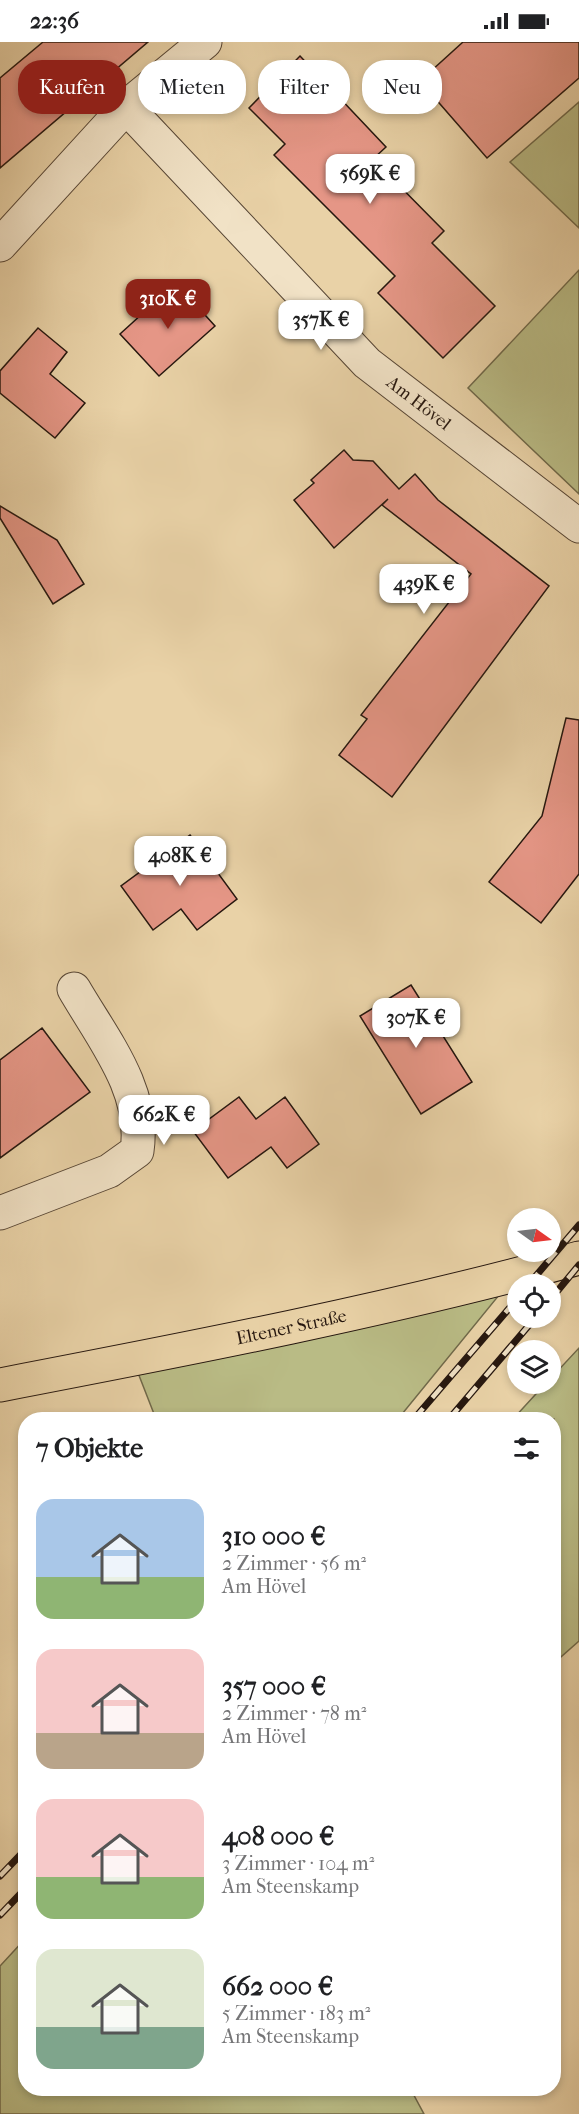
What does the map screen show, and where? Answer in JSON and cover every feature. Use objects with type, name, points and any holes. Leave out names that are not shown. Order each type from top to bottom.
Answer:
[{"type":"main road","name":"Eltener Straße","points":[[0,1385],[133,1360],[579,1258]]},
{"type":"street","points":[[126,106],[205,42]]},
{"type":"street","name":"Am Hövel","points":[[126,106],[368,363],[579,526]]},
{"type":"street","points":[[0,245],[119,114]]},
{"type":"street","points":[[0,1213],[109,1171],[137,1152],[141,1130],[131,1087],[74,989]]},
{"type":"green space","points":[[579,102],[579,228],[510,162]]},
{"type":"green space","points":[[579,270],[579,494],[468,388]]},
{"type":"green space","points":[[507,1275],[507,1285],[404,1412],[153,1412],[133,1360]]},
{"type":"green space","points":[[579,1348],[579,1641],[561,1657],[561,1412],[519,1412],[536,1394],[561,1394],[561,1367]]},
{"type":"green space","points":[[18,1947],[18,2096],[414,2096],[424,2114],[0,2114],[0,1966]]},
{"type":"building","points":[[43,42],[148,42],[126,61],[22,60]]},
{"type":"building","points":[[463,42],[579,42],[579,78],[487,158],[442,106],[442,61]]},
{"type":"building","points":[[18,63],[18,114],[63,114],[0,168],[0,78]]},
{"type":"building","points":[[258,99],[258,114],[350,114],[350,109],[386,147],[373,159],[444,231],[432,243],[495,306],[443,358],[378,293],[395,276],[274,155],[285,144],[249,108]]},
{"type":"building","points":[[176,283],[215,326],[159,376],[120,334]]},
{"type":"building","points":[[38,328],[67,352],[50,374],[85,403],[55,438],[0,393],[0,371]]},
{"type":"building","points":[[344,450],[353,460],[373,461],[399,489],[415,474],[438,500],[549,586],[392,797],[339,755],[367,719],[361,715],[471,574],[382,505],[388,499],[334,548],[294,500],[314,483],[311,480]]},
{"type":"building","points":[[0,506],[57,540],[84,584],[53,604],[0,518]]},
{"type":"building","points":[[566,718],[579,720],[579,874],[541,923],[489,882],[542,816]]},
{"type":"building","points":[[190,835],[237,899],[197,930],[181,909],[153,930],[121,886]]},
{"type":"building","points":[[411,985],[472,1082],[421,1114],[360,1016]]},
{"type":"building","points":[[42,1028],[90,1092],[0,1158],[0,1060]]},
{"type":"building","points":[[239,1097],[256,1119],[285,1097],[319,1144],[287,1168],[271,1147],[228,1178],[193,1131]]},
{"type":"railway","points":[[537,1274],[579,1225]]},
{"type":"railway","points":[[561,1287],[579,1265]]},
{"type":"railway","points":[[420,1412],[507,1311]]},
{"type":"railway","points":[[455,1412],[527,1328]]},
{"type":"railway","points":[[0,1876],[18,1857]]},
{"type":"railway","points":[[0,1915],[18,1896]]}]
